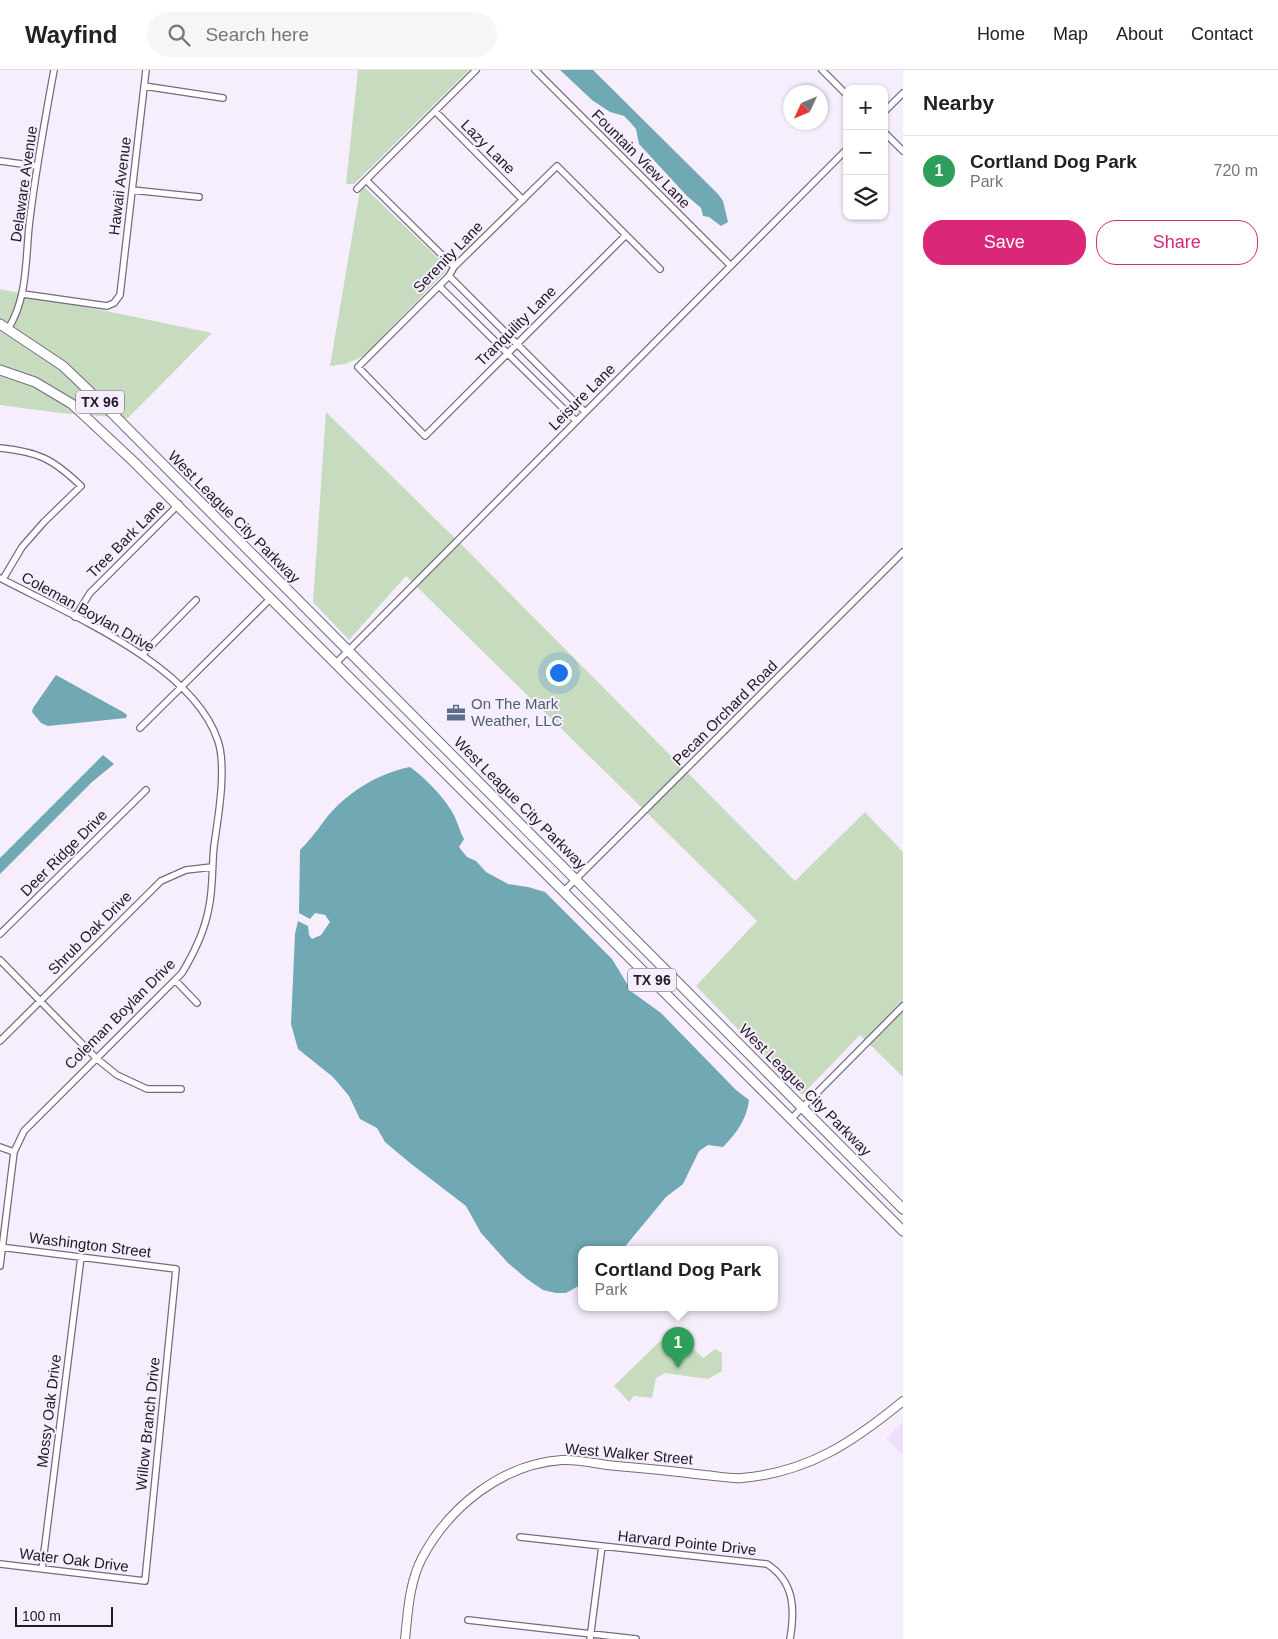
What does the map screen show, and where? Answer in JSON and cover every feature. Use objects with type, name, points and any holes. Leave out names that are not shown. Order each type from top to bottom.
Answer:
[{"type":"main road","name":"West League City Parkway","points":[[4,326],[63,366],[903,1209]]},
{"type":"main road","name":"West League City Parkway","points":[[0,370],[35,382],[72,404],[179,504],[903,1231]]},
{"type":"main road","points":[[179,504],[190,492]]},
{"type":"street","name":"Delaware Avenue","points":[[4,326],[17,315],[23,294],[37,166],[54,70]]},
{"type":"street","name":"Hawaii Avenue","points":[[23,294],[107,306],[114,303],[120,295],[146,70]]},
{"type":"street","points":[[358,189],[476,70]]},
{"type":"street","name":"Fountain View Lane","points":[[535,70],[731,266]]},
{"type":"street","points":[[822,70],[843,91]]},
{"type":"street","points":[[144,86],[224,98]]},
{"type":"street","points":[[888,108],[903,93]]},
{"type":"street","name":"Lazy Lane","points":[[435,111],[523,200]]},
{"type":"street","points":[[888,136],[903,151]]},
{"type":"street","name":"Leisure Lane","points":[[336,663],[843,153]]},
{"type":"street","points":[[0,161],[37,166]]},
{"type":"street","name":"Serenity Lane","points":[[425,436],[358,367],[449,276],[454,267],[557,166],[626,235]]},
{"type":"street","points":[[366,180],[454,267]]},
{"type":"street","points":[[132,190],[199,198]]},
{"type":"street","points":[[626,235],[660,269]]},
{"type":"street","name":"Tranquility Lane","points":[[425,436],[626,235]]},
{"type":"street","points":[[449,276],[585,412]]},
{"type":"street","points":[[439,286],[576,421]]},
{"type":"street","points":[[0,448],[36,453],[61,466],[81,486],[22,547],[2,579]]},
{"type":"street","name":"Tree Bark Lane","points":[[75,617],[90,593],[179,504]]},
{"type":"street","name":"Pecan Orchard Road","points":[[564,891],[903,552]]},
{"type":"street","name":"Coleman Boylan Drive","points":[[0,1266],[14,1152],[24,1131],[182,973],[196,949],[210,906],[221,770],[218,741],[208,720],[180,687],[142,655],[2,579]]},
{"type":"street","points":[[140,728],[271,598]]},
{"type":"street","points":[[142,655],[196,600]]},
{"type":"street","name":"Deer Ridge Drive","points":[[0,934],[146,790]]},
{"type":"street","name":"Shrub Oak Drive","points":[[0,1041],[161,881],[186,870],[212,868]]},
{"type":"street","points":[[0,960],[96,1058],[117,1075],[147,1089],[181,1089]]},
{"type":"street","points":[[175,980],[197,1003]]},
{"type":"street","points":[[791,1119],[903,1006]]},
{"type":"street","points":[[0,1147],[14,1152]]},
{"type":"street","name":"Washington Street","points":[[1,1247],[176,1268]]},
{"type":"street","name":"Mossy Oak Drive","points":[[42,1569],[81,1257]]},
{"type":"street","name":"Willow Branch Drive","points":[[145,1581],[176,1268]]},
{"type":"street","name":"West Walker Street","points":[[405,1639],[410,1596],[422,1559],[444,1524],[469,1499],[496,1481],[526,1467],[562,1460],[742,1478],[793,1468],[828,1454],[857,1438],[903,1401]]},
{"type":"street","name":"Harvard Pointe Drive","points":[[520,1537],[767,1564],[776,1570],[793,1600],[794,1614],[790,1639]]},
{"type":"street","points":[[591,1636],[602,1546]]},
{"type":"street","name":"Water Oak Drive","points":[[0,1564],[145,1581]]},
{"type":"street","points":[[468,1620],[591,1636],[636,1639]]},
{"type":"shaded area","points":[[903,1422],[903,1455],[886,1439]]},
{"type":"green space","points":[[358,70],[469,70],[354,184],[346,184]]},
{"type":"green space","points":[[364,187],[445,265],[446,271],[364,356],[345,364],[330,366],[360,190]]},
{"type":"green space","points":[[0,289],[212,333],[128,418],[60,413],[0,405]]},
{"type":"green space","points":[[326,412],[461,544],[795,881],[865,812],[903,852],[903,1077],[860,1035],[802,1095],[696,986],[757,921],[406,576],[349,640],[313,602]]},
{"type":"green space","points":[[671,1335],[686,1342],[703,1358],[715,1349],[722,1353],[722,1371],[708,1379],[665,1373],[656,1378],[652,1398],[634,1396],[629,1402],[614,1386],[658,1343]]},
{"type":"water","points":[[560,70],[593,70],[718,194],[723,201],[728,222],[721,226],[709,217],[703,216],[701,208],[687,196],[639,144],[636,129],[630,122],[624,116],[610,112],[592,100]]},
{"type":"water","points":[[56,675],[123,712],[127,715],[126,718],[48,726],[41,723],[32,712],[33,708]]},
{"type":"water","points":[[103,755],[114,764],[92,782],[0,874],[0,858]]},
{"type":"water","points":[[410,767],[442,798],[455,817],[464,839],[459,847],[467,857],[476,861],[486,872],[508,884],[545,892],[612,959],[632,992],[661,1013],[736,1090],[749,1100],[746,1114],[732,1137],[723,1147],[708,1145],[699,1151],[683,1184],[666,1197],[625,1246],[578,1246],[578,1286],[566,1293],[543,1290],[508,1263],[481,1233],[466,1206],[385,1142],[377,1128],[360,1119],[349,1096],[333,1077],[298,1049],[291,1024],[295,934],[298,921],[308,926],[309,935],[312,939],[321,935],[330,922],[325,915],[315,913],[310,919],[299,913],[300,850],[341,802],[362,786],[398,770]]},
{"type":"place","name":"On The Mark Weather, LLC","points":[[456,713]]},
{"type":"place","name":"Cortland Dog Park","points":[[678,1368]]}]
